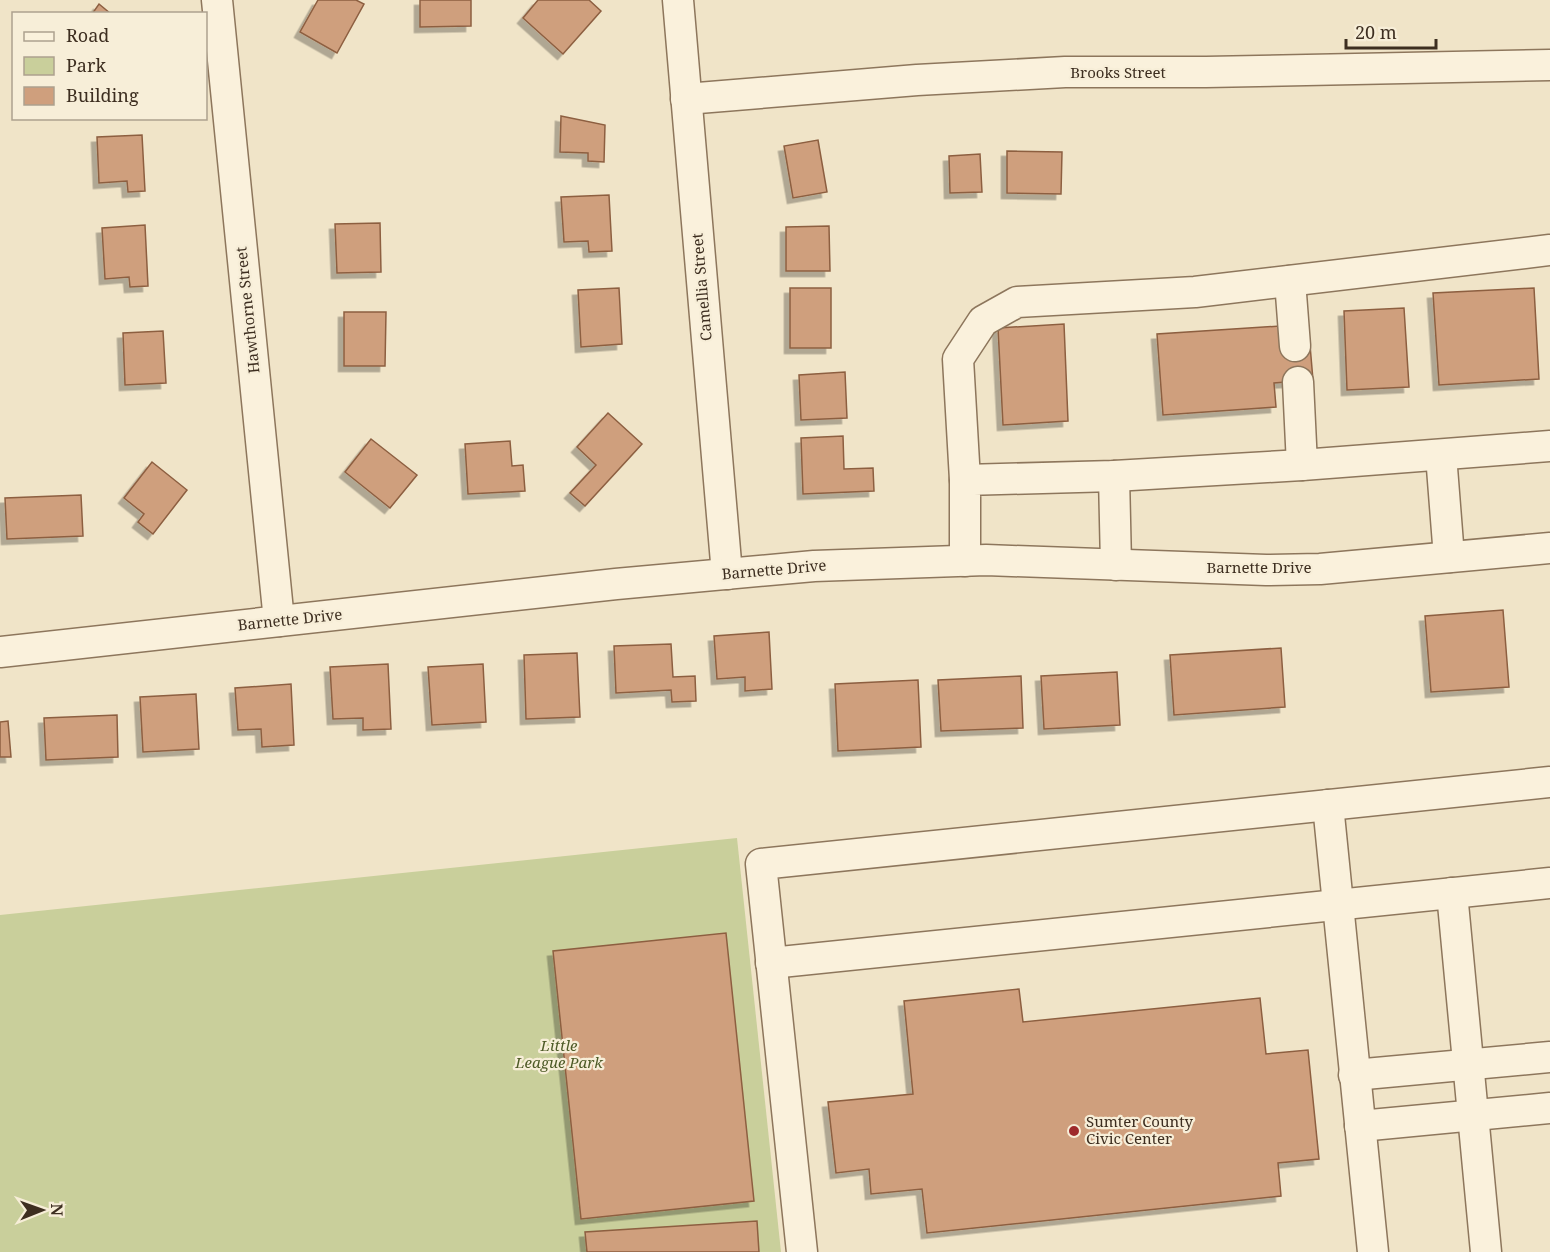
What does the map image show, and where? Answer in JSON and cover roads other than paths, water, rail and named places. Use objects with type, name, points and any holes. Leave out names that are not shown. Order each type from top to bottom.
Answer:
[{"type":"street","name":"Hawthorne Street","points":[[217,0],[279,621]]},
{"type":"street","name":"Camellia Street","points":[[678,0],[727,574]]},
{"type":"street","name":"Brooks Street","points":[[686,99],[917,80],[1065,72],[1217,72],[1550,65]]},
{"type":"street","points":[[965,561],[965,480],[958,359],[983,321],[1017,302],[1195,292],[1550,250]]},
{"type":"street","points":[[1290,281],[1295,346]]},
{"type":"street","points":[[1298,382],[1302,465]]},
{"type":"street","points":[[965,480],[1114,476],[1302,465],[1550,446]]},
{"type":"street","points":[[1441,455],[1449,557]]},
{"type":"street","points":[[1114,476],[1116,565]]},
{"type":"street","name":"Barnette Drive","points":[[0,652],[814,566],[965,561],[1266,570],[1320,569],[1550,548]]},
{"type":"street","points":[[802,1252],[761,864],[1550,782]]},
{"type":"street","points":[[1328,805],[1373,1252]]},
{"type":"street","points":[[771,963],[1550,883]]},
{"type":"street","points":[[1452,893],[1486,1252]]},
{"type":"street","points":[[1354,1075],[1550,1057]]},
{"type":"street","points":[[1360,1126],[1550,1108]]},
{"type":"place","name":"Sumter County Civic Center","points":[[1074,1131]]},
{"type":"park label","name":"Little League Park","points":[[559,1054]]}]
